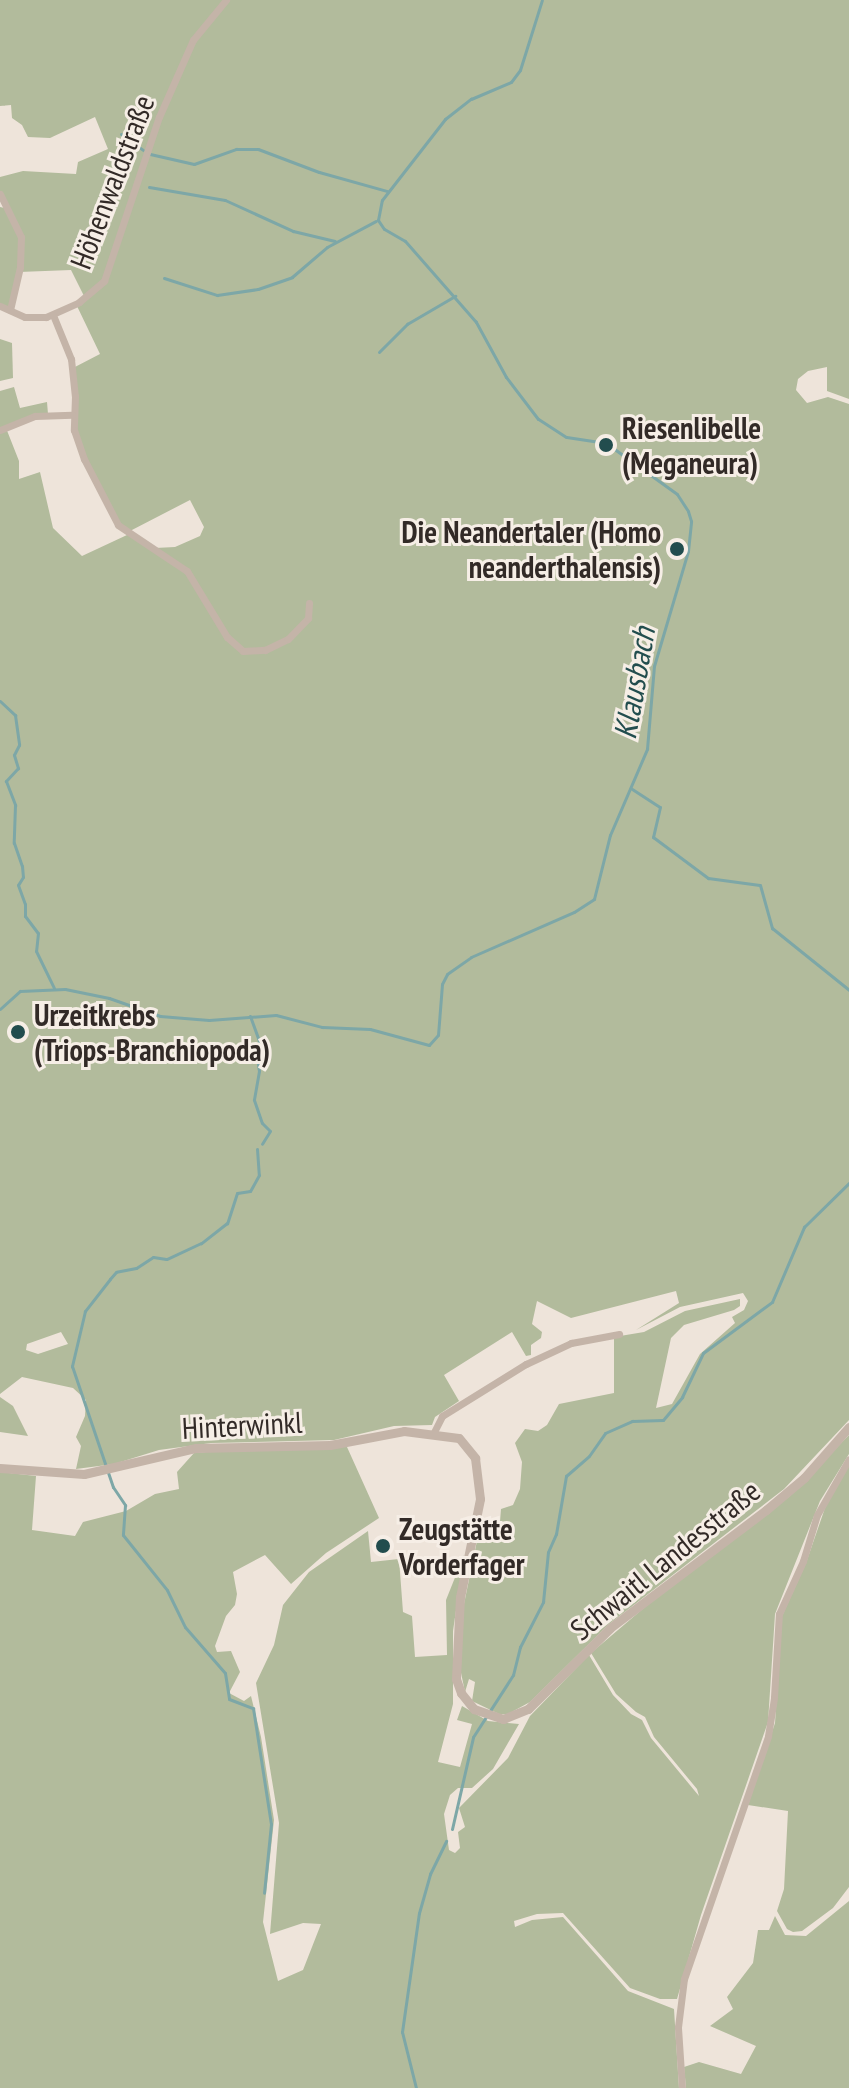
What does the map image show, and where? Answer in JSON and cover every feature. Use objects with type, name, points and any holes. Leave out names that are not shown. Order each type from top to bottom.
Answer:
[{"type":"street","name":"Höhenwaldstraße","points":[[53,315],[89,296],[108,274],[153,130],[193,40],[226,0]]},
{"type":"street","points":[[0,194],[21,237],[20,267],[10,310]]},
{"type":"street","points":[[0,306],[30,318],[53,315],[71,359],[75,396],[72,415],[84,459],[118,525],[187,571],[238,650],[265,650],[288,639],[308,618],[309,603]]},
{"type":"street","points":[[0,430],[35,416],[72,415]]},
{"type":"street","points":[[434,1432],[442,1416],[526,1364],[571,1343],[619,1334]]},
{"type":"street","name":"Schwaitl Landesstraße","points":[[475,1460],[478,1516],[460,1597],[456,1679],[461,1693],[474,1709],[489,1717],[508,1718],[528,1709],[610,1628],[787,1493],[849,1427]]},
{"type":"street","name":"Hinterwinkl","points":[[0,1468],[84,1474],[160,1453],[196,1448],[330,1445],[397,1431],[434,1432],[462,1440],[475,1460]]},
{"type":"street","points":[[682,2088],[678,2036],[684,1979],[768,1736],[773,1711],[779,1614],[803,1561],[817,1515],[849,1459]]},
{"type":"green space","points":[[0,0],[849,0],[849,399],[827,391],[827,367],[808,371],[798,379],[796,390],[807,403],[828,397],[849,404],[849,1420],[784,1489],[608,1625],[530,1702],[508,1714],[499,1714],[472,1701],[475,1682],[469,1679],[465,1692],[459,1663],[464,1604],[478,1536],[499,1535],[501,1509],[513,1505],[520,1489],[522,1462],[515,1443],[525,1429],[538,1431],[547,1425],[559,1404],[614,1393],[614,1337],[644,1332],[685,1311],[740,1299],[740,1306],[734,1310],[684,1325],[671,1338],[656,1408],[672,1404],[700,1354],[735,1323],[732,1317],[744,1310],[748,1301],[743,1293],[680,1307],[636,1330],[679,1303],[676,1291],[571,1318],[537,1301],[532,1324],[542,1332],[541,1338],[531,1345],[531,1355],[526,1356],[512,1332],[444,1375],[459,1401],[435,1417],[432,1425],[394,1426],[334,1440],[211,1443],[159,1450],[114,1464],[76,1469],[81,1446],[76,1437],[85,1416],[86,1400],[73,1388],[22,1377],[0,1394],[0,391],[14,387],[20,408],[47,402],[48,414],[6,428],[19,461],[19,479],[40,472],[53,528],[82,556],[127,535],[118,525],[72,426],[73,368],[100,354],[76,304],[85,298],[71,270],[19,272],[10,310],[0,306],[0,207],[9,209],[0,194],[0,177],[23,171],[76,174],[78,162],[108,149],[95,117],[50,138],[28,137],[22,125],[12,118],[11,105],[0,106]],"holes":[[[190,500],[204,527],[200,536],[175,547],[155,548],[130,531]],[[61,1332],[68,1344],[38,1354],[26,1350],[27,1344]]]},
{"type":"green space","points":[[0,339],[12,343],[13,378],[0,381]]},
{"type":"green space","points":[[0,1397],[13,1406],[28,1436],[0,1432]]},
{"type":"green space","points":[[849,1435],[849,1454],[820,1501],[775,1614],[768,1722],[701,1915],[677,1999],[660,1999],[630,1988],[563,1913],[537,1914],[514,1921],[515,1927],[532,1920],[563,1917],[628,1991],[674,2009],[679,2088],[0,2088],[0,1472],[36,1476],[32,1530],[75,1536],[83,1522],[126,1511],[155,1494],[179,1489],[177,1472],[194,1453],[268,1447],[347,1447],[379,1518],[326,1553],[291,1584],[265,1555],[233,1572],[237,1594],[235,1605],[226,1616],[215,1646],[217,1652],[231,1651],[240,1672],[229,1693],[244,1701],[251,1696],[261,1737],[274,1820],[263,1922],[278,1981],[303,1970],[321,1924],[303,1923],[270,1934],[279,1823],[256,1683],[274,1645],[283,1605],[309,1572],[368,1531],[371,1562],[399,1559],[403,1612],[412,1616],[415,1657],[447,1655],[446,1600],[464,1555],[453,1631],[453,1704],[438,1762],[460,1767],[472,1724],[457,1720],[462,1706],[488,1721],[519,1724],[493,1769],[472,1788],[458,1788],[450,1795],[444,1814],[449,1850],[455,1853],[460,1848],[458,1832],[465,1827],[459,1808],[508,1758],[530,1716],[589,1655],[613,1695],[631,1714],[642,1720],[651,1738],[699,1796],[697,1789],[654,1737],[645,1717],[616,1694],[591,1653],[645,1607],[790,1496]]},
{"type":"green space","points":[[849,1464],[849,1887],[833,1908],[802,1931],[793,1932],[787,1929],[777,1911],[784,1889],[788,1811],[748,1805],[775,1723],[782,1616],[806,1563],[825,1508]]},
{"type":"green space","points":[[849,1901],[849,2088],[686,2088],[684,2067],[699,2062],[741,2074],[756,2046],[710,2026],[733,2009],[727,1997],[753,1963],[758,1930],[769,1930],[775,1916],[785,1935],[806,1936]]},
{"type":"waterway","name":"Klausbach","points":[[0,1009],[20,991],[65,989],[109,998],[160,1016],[209,1020],[276,1015],[322,1027],[370,1029],[429,1045],[438,1035],[442,984],[447,974],[471,957],[574,912],[594,899],[610,835],[647,749],[654,666],[688,551],[691,521],[688,511],[677,494],[606,443],[566,437],[538,419],[506,377],[476,322],[405,241],[384,229],[378,220],[382,200],[445,119],[471,99],[511,82],[520,70],[542,0]]},
{"type":"waterway","points":[[121,134],[143,150]]},
{"type":"waterway","points":[[150,154],[194,164],[236,149],[258,149],[319,172],[387,191]]},
{"type":"waterway","points":[[149,187],[225,200],[293,231],[335,241]]},
{"type":"waterway","points":[[164,278],[217,295],[258,289],[292,277],[327,247],[376,221]]},
{"type":"waterway","points":[[379,352],[407,324],[455,296]]},
{"type":"waterway","points":[[0,701],[15,715],[19,745],[14,755],[18,768],[6,781],[15,805],[14,843],[23,877],[18,885],[25,904],[25,916],[38,933],[36,951],[54,988]]},
{"type":"waterway","points":[[632,789],[660,807],[653,837],[708,878],[760,885],[772,928],[849,990]]},
{"type":"waterway","points":[[250,1016],[259,1041],[256,1050],[259,1071],[254,1100],[262,1123],[270,1131],[262,1144]]},
{"type":"waterway","points":[[257,1149],[259,1175],[250,1191],[237,1193],[227,1223],[201,1243],[166,1259],[153,1257],[136,1268],[116,1272],[110,1279],[85,1311],[72,1366],[113,1487],[125,1505],[123,1535],[167,1590],[185,1627],[225,1673],[229,1699],[253,1708],[271,1824],[264,1893]]},
{"type":"waterway","points":[[452,1829],[473,1737],[513,1675],[520,1647],[543,1602],[548,1552],[556,1534],[566,1476],[589,1456],[605,1433],[632,1421],[663,1420],[682,1397],[703,1353],[772,1302],[804,1227],[849,1183]]},
{"type":"waterway","points":[[416,2088],[402,2032],[419,1913],[430,1874],[446,1841]]},
{"type":"place","name":"Riesenlibelle (Meganeura)","points":[[606,445]]},
{"type":"place","name":"Die Neandertaler (Homo neanderthalensis)","points":[[677,549]]},
{"type":"place","name":"Urzeitkrebs (Triops-Branchiopoda)","points":[[18,1032]]},
{"type":"place","name":"Zeugstätte Vorderfager","points":[[383,1546]]}]
